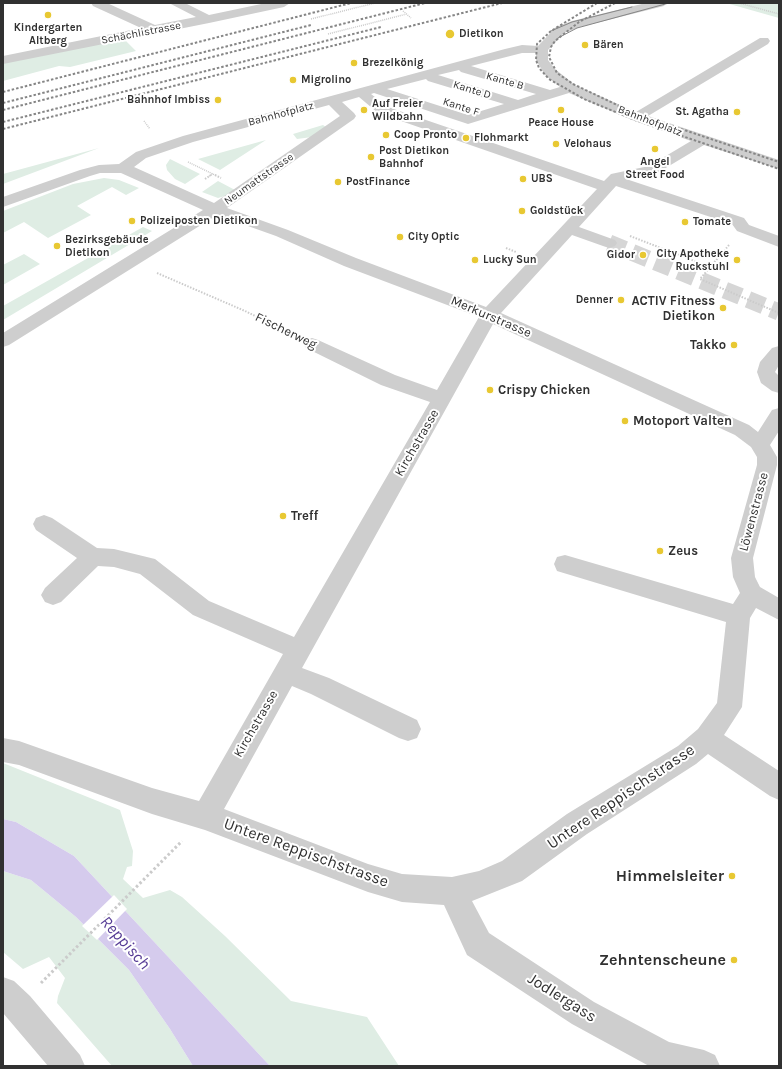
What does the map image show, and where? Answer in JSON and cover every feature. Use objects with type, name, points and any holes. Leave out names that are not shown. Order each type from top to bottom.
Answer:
[{"type":"street","points":[[97,3],[155,30]]},
{"type":"street","points":[[175,3],[209,19]]},
{"type":"street","name":"Schächlistrasse","points":[[3,60],[284,3]]},
{"type":"street","points":[[542,50],[552,37],[568,27],[660,3]]},
{"type":"street","points":[[637,117],[764,40]]},
{"type":"street","name":"Bahnhofplatz","points":[[123,168],[132,161],[151,151],[361,92],[522,49],[542,50],[542,60],[550,72],[570,88],[637,117],[779,165]]},
{"type":"street","name":"Kante B","points":[[461,65],[466,69],[550,94]]},
{"type":"street","points":[[444,70],[449,74],[534,99]]},
{"type":"street","name":"Kante D","points":[[428,74],[433,78],[517,104]]},
{"type":"street","points":[[411,79],[416,83],[500,110]]},
{"type":"street","name":"Kante F","points":[[394,83],[399,88],[485,115]]},
{"type":"street","points":[[376,88],[381,92],[468,120],[570,88]]},
{"type":"street","points":[[361,92],[384,110],[610,183],[738,221],[743,228],[779,242]]},
{"type":"street","name":"Neumattstrasse","points":[[3,341],[216,209],[349,116],[332,100]]},
{"type":"street","name":"Kirchstrasse","points":[[205,816],[489,315],[616,177],[654,168],[702,140]]},
{"type":"street","points":[[3,202],[85,172],[99,169],[123,168],[181,196],[216,209]]},
{"type":"street","name":"Merkurstrasse","points":[[216,209],[282,233],[350,262],[489,315],[742,430],[758,442]]},
{"type":"street","points":[[569,229],[609,243]]},
{"type":"street","name":"Fischerweg","points":[[312,344],[388,380],[442,399]]},
{"type":"street","points":[[779,352],[767,367],[766,372],[768,378],[779,386]]},
{"type":"street","points":[[758,442],[764,439],[779,415]]},
{"type":"street","name":"Löwenstrasse","points":[[752,594],[744,577],[742,558],[767,465],[767,457],[758,442]]},
{"type":"street","points":[[44,524],[93,557],[114,558],[147,566],[201,608],[299,650]]},
{"type":"street","points":[[53,595],[93,557]]},
{"type":"street","points":[[564,564],[738,616]]},
{"type":"street","points":[[752,594],[779,610]]},
{"type":"street","name":"Untere Reppischstrasse","points":[[3,750],[19,753],[152,801],[205,816],[368,878],[402,888],[452,891],[479,885],[512,871],[583,820],[687,755],[707,738],[729,707],[738,616],[752,594]]},
{"type":"street","points":[[286,673],[320,686],[408,729]]},
{"type":"street","points":[[707,738],[779,787]]},
{"type":"street","name":"Jodlergass","points":[[452,891],[478,944],[583,1013],[665,1057],[704,1066]]},
{"type":"street","points":[[3,992],[19,1007],[69,1066]]},
{"type":"path","points":[[311,19],[375,3]]},
{"type":"path","points":[[739,3],[779,14]]},
{"type":"path","points":[[403,11],[411,18]]},
{"type":"path","points":[[328,34],[406,14]]},
{"type":"path","points":[[183,160],[245,189]]},
{"type":"path","points":[[580,216],[710,267]]},
{"type":"path","points":[[743,228],[700,279],[779,312]]},
{"type":"path","name":"Fischerweg","points":[[131,262],[245,311],[312,344]]},
{"type":"path","points":[[53,970],[205,816]]},
{"type":"shaded area","points":[[726,3],[779,3],[779,18]]},
{"type":"shaded area","points":[[124,39],[136,51],[70,67],[59,66],[3,81],[3,63]]},
{"type":"shaded area","points":[[323,125],[326,127],[312,137],[297,139],[293,134]]},
{"type":"shaded area","points":[[266,140],[220,170],[198,159]]},
{"type":"shaded area","points":[[99,148],[3,184],[3,174]]},
{"type":"shaded area","points":[[170,159],[200,174],[185,184],[175,179],[167,170],[166,165]]},
{"type":"shaded area","points":[[104,178],[119,180],[139,188],[126,195],[112,187],[77,206],[91,215],[48,238],[24,222],[3,233],[3,211],[73,184]]},
{"type":"shaded area","points":[[218,181],[235,190],[228,195],[218,198],[202,192]]},
{"type":"shaded area","points":[[143,227],[152,231],[3,320],[3,306]]},
{"type":"shaded area","points":[[24,254],[40,264],[3,285],[3,265]]},
{"type":"shaded area","points":[[3,763],[120,810],[133,851],[132,866],[127,867],[123,879],[143,898],[170,890],[182,897],[225,936],[291,1001],[367,1017],[399,1066],[270,1066],[74,856],[16,822],[3,819]]},
{"type":"shaded area","points":[[3,871],[31,880],[76,917],[129,970],[170,1029],[193,1066],[112,1066],[57,1003],[65,978],[49,957],[23,969],[3,952]]},
{"type":"water","name":"Reppisch","points":[[3,819],[16,822],[74,856],[270,1066],[193,1066],[170,1029],[129,970],[76,917],[31,880],[3,871]]},
{"type":"pier","points":[[114,895],[127,909],[97,940],[82,926]]},
{"type":"tunnel","points":[[609,243],[779,312]]},
{"type":"tram line","points":[[558,38],[577,28],[669,3]]},
{"type":"tram line","points":[[551,31],[572,22],[632,7]]},
{"type":"railway","points":[[3,92],[351,3]]},
{"type":"railway","points":[[3,110],[425,3]]},
{"type":"railway","points":[[3,129],[502,3]]},
{"type":"railway","points":[[597,3],[551,31],[537,44],[536,60],[539,68],[549,79],[584,99],[635,120],[779,169]]},
{"type":"railway","points":[[615,3],[579,22],[555,41],[551,47],[549,57],[557,73],[573,84],[634,113],[779,162]]},
{"type":"railway","points":[[3,103],[311,25]]},
{"type":"railway","points":[[3,122],[381,27]]},
{"type":"place","name":"Kindergarten Altberg","points":[[48,15]]},
{"type":"place","name":"Dietikon","points":[[450,34]]},
{"type":"place","name":"Bären","points":[[585,45]]},
{"type":"place","name":"Brezelkönig","points":[[354,63]]},
{"type":"place","name":"Migrolino","points":[[293,80]]},
{"type":"place","name":"Bahnhof Imbiss","points":[[218,100]]},
{"type":"place","name":"Auf Freier Wildbahn","points":[[364,110]]},
{"type":"place","name":"Peace House","points":[[561,110]]},
{"type":"place","name":"St. Agatha","points":[[737,112]]},
{"type":"place","name":"Coop Pronto","points":[[386,135]]},
{"type":"place","name":"Flohmarkt","points":[[466,138]]},
{"type":"place","name":"Velohaus","points":[[556,144]]},
{"type":"place","name":"Angel Street Food","points":[[655,149]]},
{"type":"place","name":"Post Dietikon Bahnhof","points":[[371,157]]},
{"type":"place","name":"UBS","points":[[523,179]]},
{"type":"place","name":"PostFinance","points":[[338,182]]},
{"type":"place","name":"Goldstück","points":[[522,211]]},
{"type":"place","name":"Polizeiposten Dietikon","points":[[132,221]]},
{"type":"place","name":"Tomate","points":[[685,222]]},
{"type":"place","name":"City Optic","points":[[400,237]]},
{"type":"place","name":"Bezirksgebäude Dietikon","points":[[57,246]]},
{"type":"place","name":"Gidor","points":[[643,255]]},
{"type":"place","name":"Lucky Sun","points":[[475,260]]},
{"type":"place","name":"City Apotheke Ruckstuhl","points":[[737,260]]},
{"type":"place","name":"Denner","points":[[621,300]]},
{"type":"place","name":"ACTIV Fitness Dietikon","points":[[723,308]]},
{"type":"place","name":"Takko","points":[[734,345]]},
{"type":"place","name":"Crispy Chicken","points":[[490,390]]},
{"type":"place","name":"Motoport Valten","points":[[625,421]]},
{"type":"place","name":"Treff","points":[[283,516]]},
{"type":"place","name":"Zeus","points":[[660,551]]},
{"type":"place","name":"Himmelsleiter","points":[[732,876]]},
{"type":"place","name":"Zehntenscheune","points":[[734,960]]}]
